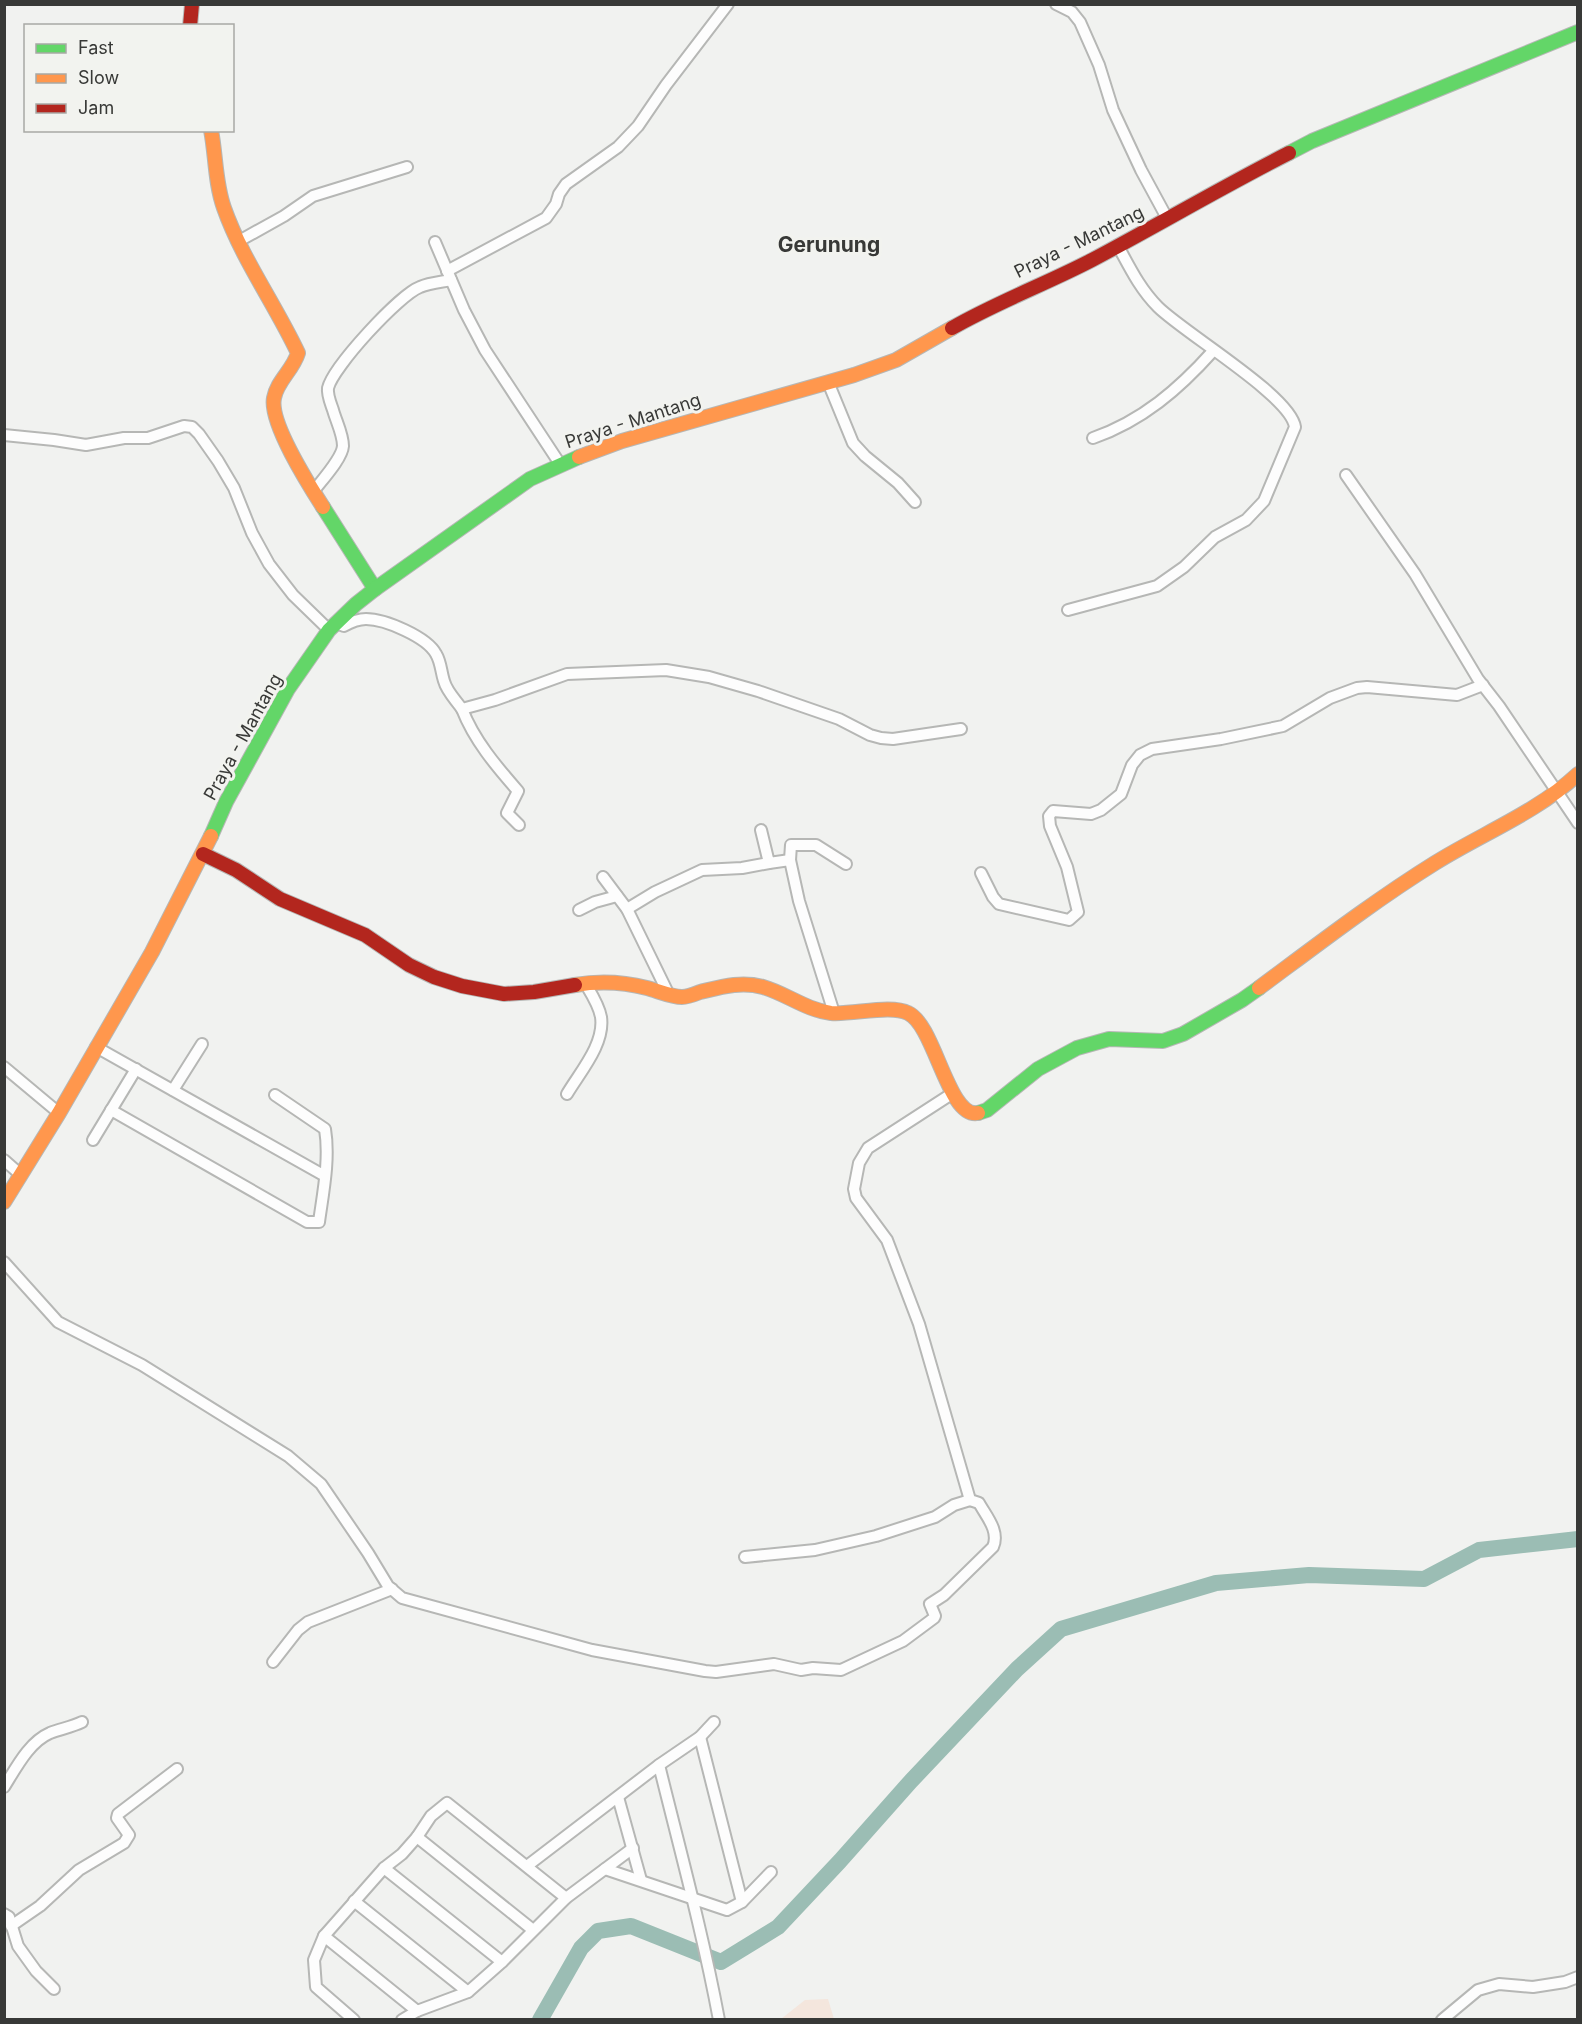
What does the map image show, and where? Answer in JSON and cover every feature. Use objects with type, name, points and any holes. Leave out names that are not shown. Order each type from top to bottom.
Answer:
[{"type":"street","points":[[190,24],[192,4]]},
{"type":"street","points":[[314,492],[343,447],[328,394],[332,380],[369,332],[420,286],[449,275],[546,218],[566,184],[618,147],[638,126],[678,68],[728,4]]},
{"type":"street","points":[[1056,4],[1072,12],[1080,22],[1099,65],[1117,120],[1167,218]]},
{"type":"street","name":"Praya - Mantang","points":[[4,1202],[59,1113],[152,952],[203,854],[226,802],[278,705],[332,626],[375,589],[530,479],[560,464],[622,441],[828,382],[896,360],[985,309],[1090,261],[1311,141],[1578,32]]},
{"type":"street","points":[[211,132],[221,198],[239,242],[279,313],[298,353],[295,364],[275,390],[273,411],[275,419],[314,492],[375,589]]},
{"type":"street","points":[[239,242],[314,196],[407,167]]},
{"type":"street","points":[[435,242],[485,350],[560,464]]},
{"type":"street","points":[[1068,610],[1157,586],[1184,567],[1215,537],[1246,520],[1264,501],[1292,436],[1294,422],[1284,406],[1232,363],[1171,319],[1146,295],[1118,246]]},
{"type":"street","points":[[1093,438],[1128,423],[1175,390],[1213,351]]},
{"type":"street","points":[[828,382],[853,443],[898,483],[915,502]]},
{"type":"street","points":[[4,435],[86,445],[124,438],[148,438],[184,426],[192,427],[218,461],[234,488],[252,533],[268,564],[293,595],[332,626],[342,626],[357,620],[379,620],[421,640],[433,650],[437,656],[445,685],[462,709],[487,754],[518,791],[507,814],[519,825]]},
{"type":"street","points":[[1346,475],[1415,574],[1483,685],[1578,823]]},
{"type":"street","points":[[462,709],[495,700],[567,674],[666,670],[709,677],[758,690],[824,712],[881,738],[893,739],[961,729]]},
{"type":"street","points":[[981,873],[999,904],[1069,920],[1078,912],[1067,867],[1050,826],[1049,816],[1053,811],[1091,814],[1112,802],[1122,794],[1132,765],[1140,755],[1152,749],[1221,739],[1283,726],[1330,698],[1357,688],[1457,695],[1483,685]]},
{"type":"street","points":[[203,854],[236,870],[280,899],[365,935],[409,965],[434,977],[462,986],[504,994],[534,992],[585,983],[626,982],[669,995],[690,996],[727,985],[751,984],[808,1007],[834,1013],[897,1010],[910,1013],[925,1031],[953,1093],[964,1110],[974,1114],[987,1110],[1038,1069],[1077,1048],[1109,1039],[1164,1041],[1184,1034],[1242,1000],[1348,922],[1435,864],[1558,793],[1578,774]]},
{"type":"street","points":[[761,830],[769,863]]},
{"type":"street","points":[[834,1013],[800,901],[790,860],[791,845],[812,844],[846,864]]},
{"type":"street","points":[[627,909],[655,892],[702,870],[742,868],[790,860]]},
{"type":"street","points":[[603,877],[627,909],[669,995]]},
{"type":"street","points":[[579,910],[594,902],[617,896]]},
{"type":"street","points":[[567,1094],[598,1040],[601,1025],[599,1010],[585,983]]},
{"type":"street","points":[[173,1090],[202,1044]]},
{"type":"street","points":[[96,1047],[325,1176]]},
{"type":"street","points":[[4,1067],[59,1113]]},
{"type":"street","points":[[93,1140],[136,1069]]},
{"type":"street","points":[[953,1093],[868,1148],[859,1163],[854,1189],[856,1198],[886,1239],[919,1323],[970,1500]]},
{"type":"street","points":[[111,1110],[308,1222],[319,1222],[325,1176],[327,1139],[325,1130],[275,1095]]},
{"type":"street","points":[[4,1160],[21,1175]]},
{"type":"street","points":[[4,1262],[58,1322],[142,1365],[280,1451],[308,1472],[327,1492],[392,1589],[411,1601],[464,1613],[592,1650],[705,1671],[716,1672],[774,1664],[801,1671],[813,1668],[841,1670],[903,1641],[934,1618],[930,1604],[944,1596],[993,1547],[996,1541],[995,1532],[979,1503],[970,1500],[954,1505],[925,1521],[876,1536],[815,1551],[745,1557]]},
{"type":"street","points":[[273,1662],[298,1630],[308,1622],[392,1589]]},
{"type":"street","points":[[4,1787],[35,1743],[49,1733],[82,1722]]},
{"type":"street","points":[[527,1866],[659,1765],[700,1737],[714,1722]]},
{"type":"street","points":[[700,1737],[742,1902]]},
{"type":"street","points":[[659,1765],[703,1939],[719,2019]]},
{"type":"street","points":[[11,1926],[40,1906],[79,1870],[124,1843],[129,1835],[117,1818],[118,1814],[177,1769]]},
{"type":"street","points":[[618,1797],[641,1880]]},
{"type":"street","points":[[354,2019],[316,1987],[314,1960],[324,1936],[384,1868],[402,1854],[431,1816],[447,1803],[566,1898]]},
{"type":"street","points":[[417,1837],[533,1930]]},
{"type":"street","points":[[402,2019],[468,1992],[502,1962],[566,1898],[633,1848]]},
{"type":"street","points":[[384,1868],[502,1962]]},
{"type":"street","points":[[605,1869],[727,1910],[742,1902],[771,1872]]},
{"type":"street","points":[[354,1901],[468,1992]]},
{"type":"street","points":[[4,1914],[9,1917],[16,1942],[22,1952],[54,1989]]},
{"type":"street","points":[[324,1936],[417,2011]]},
{"type":"street","points":[[1442,2019],[1478,1990],[1499,1984],[1533,1987],[1565,1982],[1578,1977]]},
{"type":"shaded area","points":[[828,1999],[834,2019],[781,2019],[805,2000]]},
{"type":"waterway","points":[[540,2020],[581,1948],[598,1931],[631,1926],[721,1962],[778,1927],[1017,1669],[1061,1629],[1216,1583],[1309,1575],[1424,1579],[1479,1550],[1578,1539]]},
{"type":"traffic: fast","points":[[1289,153],[1312,141],[1578,32]]},
{"type":"traffic: fast","points":[[211,836],[226,802],[288,689],[329,630],[375,589],[530,479],[579,457]]},
{"type":"traffic: fast","points":[[323,507],[375,589]]},
{"type":"traffic: fast","points":[[978,1113],[987,1110],[1038,1069],[1077,1048],[1109,1039],[1163,1041],[1183,1034],[1259,988]]},
{"type":"traffic: slow","points":[[211,132],[221,199],[231,227],[298,353],[276,392],[274,409],[291,453],[323,507]]},
{"type":"traffic: slow","points":[[579,457],[622,441],[854,375],[896,360],[952,328]]},
{"type":"traffic: slow","points":[[1259,988],[1390,893],[1453,852],[1545,800],[1578,774]]},
{"type":"traffic: slow","points":[[4,1202],[59,1113],[152,952],[211,836]]},
{"type":"traffic: slow","points":[[575,985],[620,983],[682,997],[723,987],[755,985],[813,1009],[831,1013],[901,1010],[918,1021],[958,1102],[967,1111],[978,1113]]},
{"type":"traffic: jam","points":[[190,24],[192,4]]},
{"type":"traffic: jam","points":[[952,328],[1092,260],[1289,153]]},
{"type":"traffic: jam","points":[[203,854],[236,870],[280,899],[365,935],[409,965],[434,977],[462,986],[504,994],[575,985]]},
{"type":"district","name":"Gerunung","points":[[829,245]]}]
